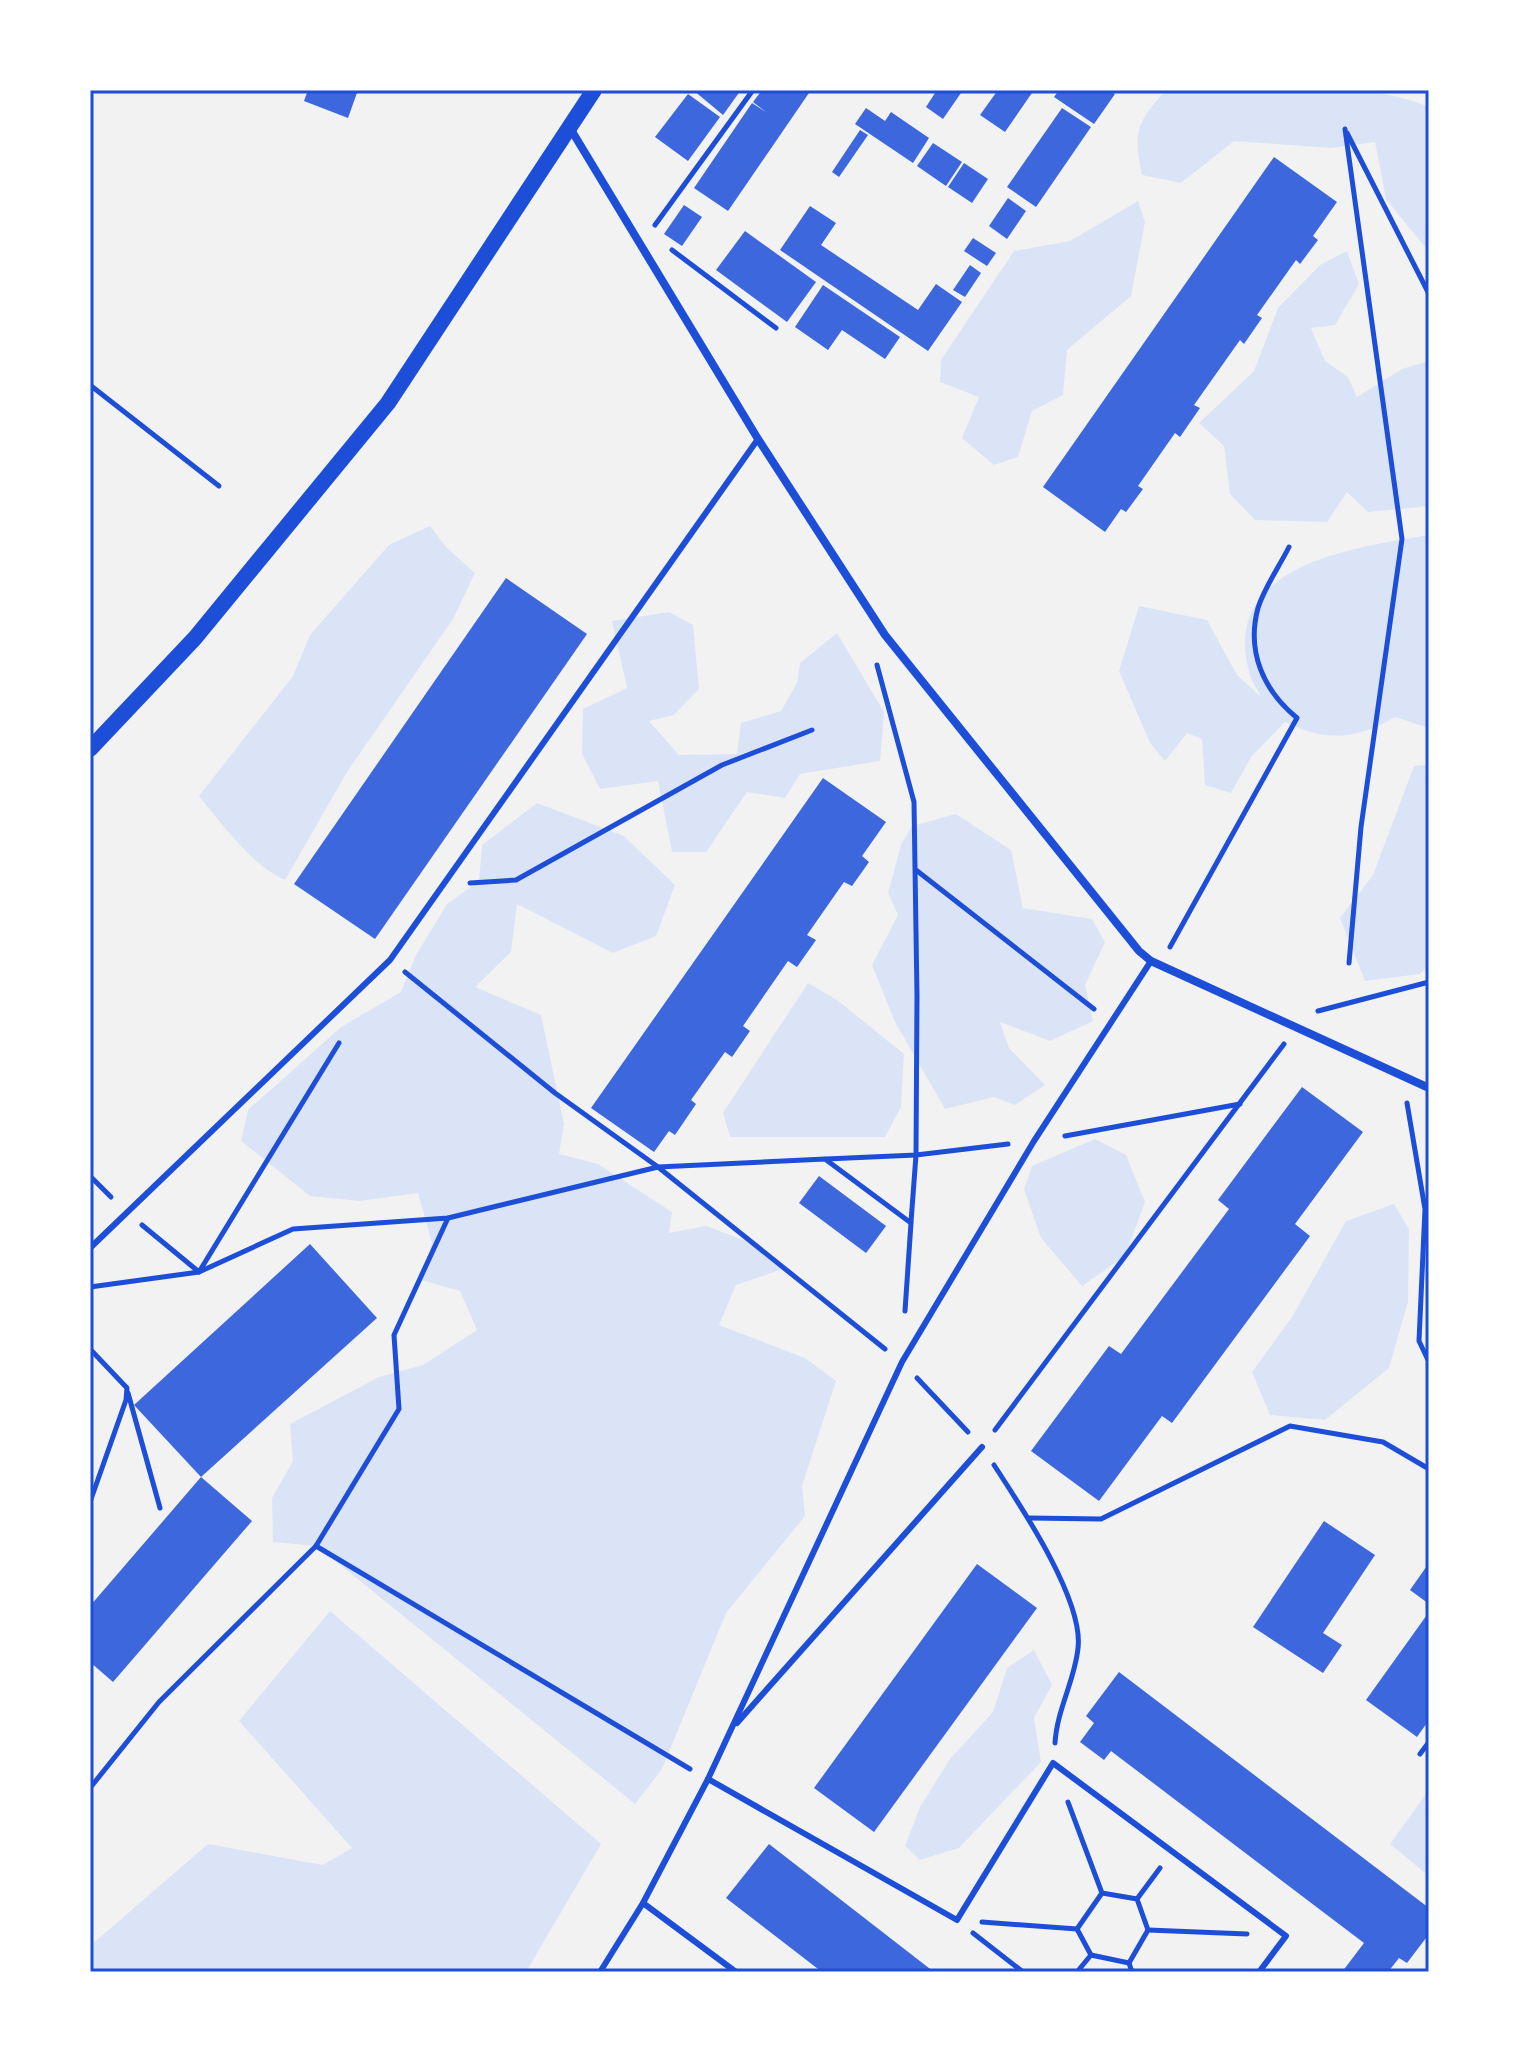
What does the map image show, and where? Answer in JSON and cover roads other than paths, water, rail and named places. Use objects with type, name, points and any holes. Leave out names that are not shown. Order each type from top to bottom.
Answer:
[{"type":"main road","points":[[90,749],[195,638],[388,403],[594,90]]},
{"type":"street","points":[[570,127],[758,439],[885,635],[1139,951],[1151,961],[1429,1088]]},
{"type":"lane","points":[[90,1248],[390,960],[758,439]]},
{"type":"lane","points":[[600,1972],[643,1903],[708,1779],[902,1362],[1034,1141],[1151,961]]},
{"type":"lane","points":[[732,1728],[982,1447]]},
{"type":"lane","points":[[708,1779],[957,1920],[1053,1763],[1286,1936],[1259,1972]]},
{"type":"lane","points":[[643,1903],[736,1972]]}]
